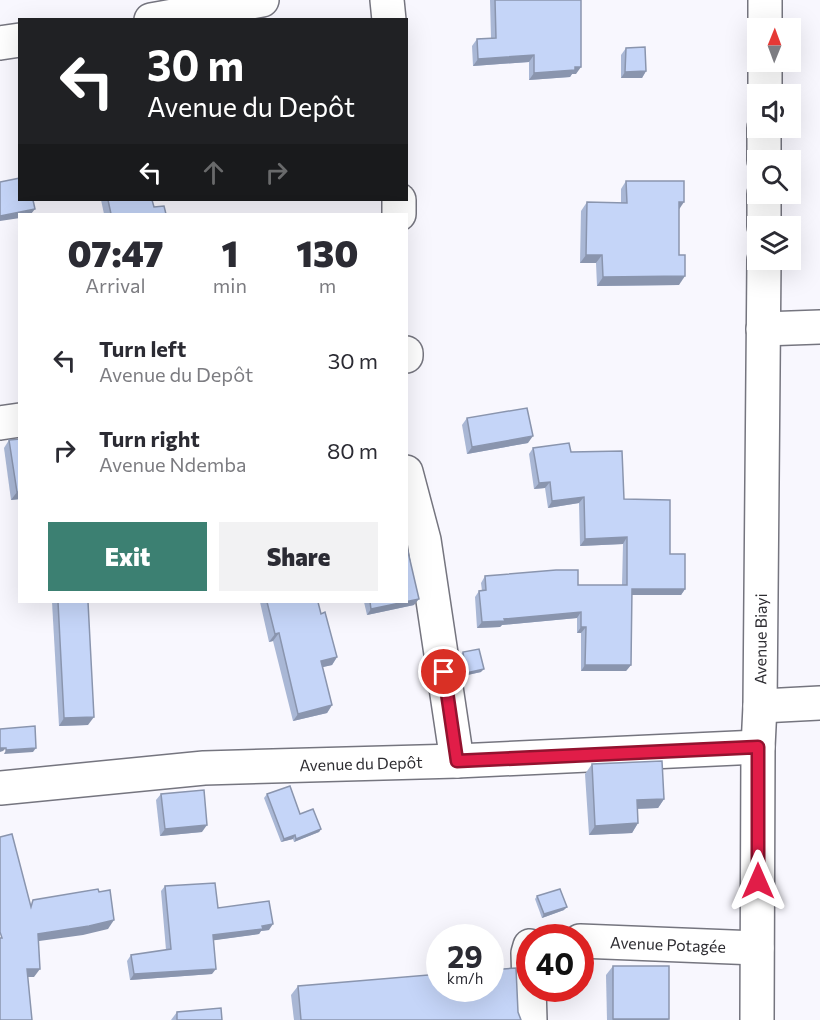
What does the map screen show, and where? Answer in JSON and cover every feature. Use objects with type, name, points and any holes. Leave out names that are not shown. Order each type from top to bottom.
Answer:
[{"type":"street","points":[[162,18],[262,0]]},
{"type":"street","points":[[387,0],[389,18]]},
{"type":"street","points":[[765,0],[765,18]]},
{"type":"street","points":[[0,43],[18,40]]},
{"type":"street","name":"Avenue Biayi","points":[[757,1020],[764,270]]},
{"type":"street","points":[[763,329],[820,327]]},
{"type":"street","points":[[0,423],[18,420]]},
{"type":"street","points":[[408,480],[424,540],[457,761]]},
{"type":"street","points":[[760,706],[820,703]]},
{"type":"street","name":"Avenue du Depôt","points":[[0,788],[204,768],[457,761],[758,747]]},
{"type":"street","name":"Avenue Potagée","points":[[594,941],[758,948]]},
{"type":"street","points":[[529,1002],[530,1020]]},
{"type":"building","points":[[495,0],[581,0],[581,67],[575,67],[575,70],[534,73],[534,55],[478,59],[477,39],[496,38]]},
{"type":"building","points":[[645,47],[646,71],[625,72],[626,48]]},
{"type":"building","points":[[18,178],[18,201],[33,201],[35,209],[0,216],[0,182]]},
{"type":"building","points":[[626,181],[684,181],[684,202],[679,202],[679,255],[685,255],[685,276],[603,277],[602,255],[586,255],[587,202],[627,203]]},
{"type":"building","points":[[108,201],[152,201],[154,207],[164,206],[166,213],[111,213]]},
{"type":"building","points":[[527,408],[533,436],[472,447],[467,418]]},
{"type":"building","points":[[18,439],[18,492],[17,492],[9,440]]},
{"type":"building","points":[[569,443],[571,452],[622,451],[624,499],[670,500],[670,554],[685,554],[685,589],[632,589],[631,665],[585,665],[586,627],[581,627],[581,612],[482,622],[479,591],[486,590],[485,576],[578,570],[578,585],[627,585],[627,537],[585,539],[584,497],[552,501],[550,482],[539,483],[533,448]]},
{"type":"building","points":[[408,552],[419,599],[408,602]]},
{"type":"building","points":[[58,603],[88,603],[94,717],[64,718]]},
{"type":"building","points":[[267,603],[318,603],[321,614],[325,612],[337,657],[321,661],[332,705],[298,714],[279,633],[275,634]]},
{"type":"building","points":[[370,603],[400,603],[371,609]]},
{"type":"building","points":[[479,649],[484,669],[466,673],[463,652]]},
{"type":"building","points":[[35,726],[36,748],[6,750],[6,748],[0,748],[0,729]]},
{"type":"building","points":[[662,761],[664,799],[637,800],[638,823],[595,826],[592,764]]},
{"type":"building","points":[[290,786],[300,814],[313,809],[321,829],[296,839],[295,835],[284,839],[267,794]]},
{"type":"building","points":[[204,790],[207,825],[165,829],[161,794]]},
{"type":"building","points":[[12,834],[31,907],[33,900],[98,889],[99,892],[110,890],[114,920],[38,934],[40,969],[27,969],[32,1020],[0,1020],[0,938],[2,938],[0,932],[0,837]]},
{"type":"building","points":[[215,883],[218,908],[269,901],[273,924],[262,926],[263,929],[213,935],[216,969],[134,974],[131,955],[171,949],[165,886]]},
{"type":"building","points":[[560,889],[567,907],[544,914],[537,896]]},
{"type":"building","points":[[613,966],[669,966],[669,1019],[613,1019]]},
{"type":"building","points":[[516,968],[516,1002],[521,1020],[301,1020],[298,986],[426,975],[426,1002],[504,1002],[504,969]]},
{"type":"building","points":[[221,1008],[222,1020],[177,1020],[177,1012]]},
{"type":"route","points":[[444,672],[457,761],[758,747],[758,881]]}]
